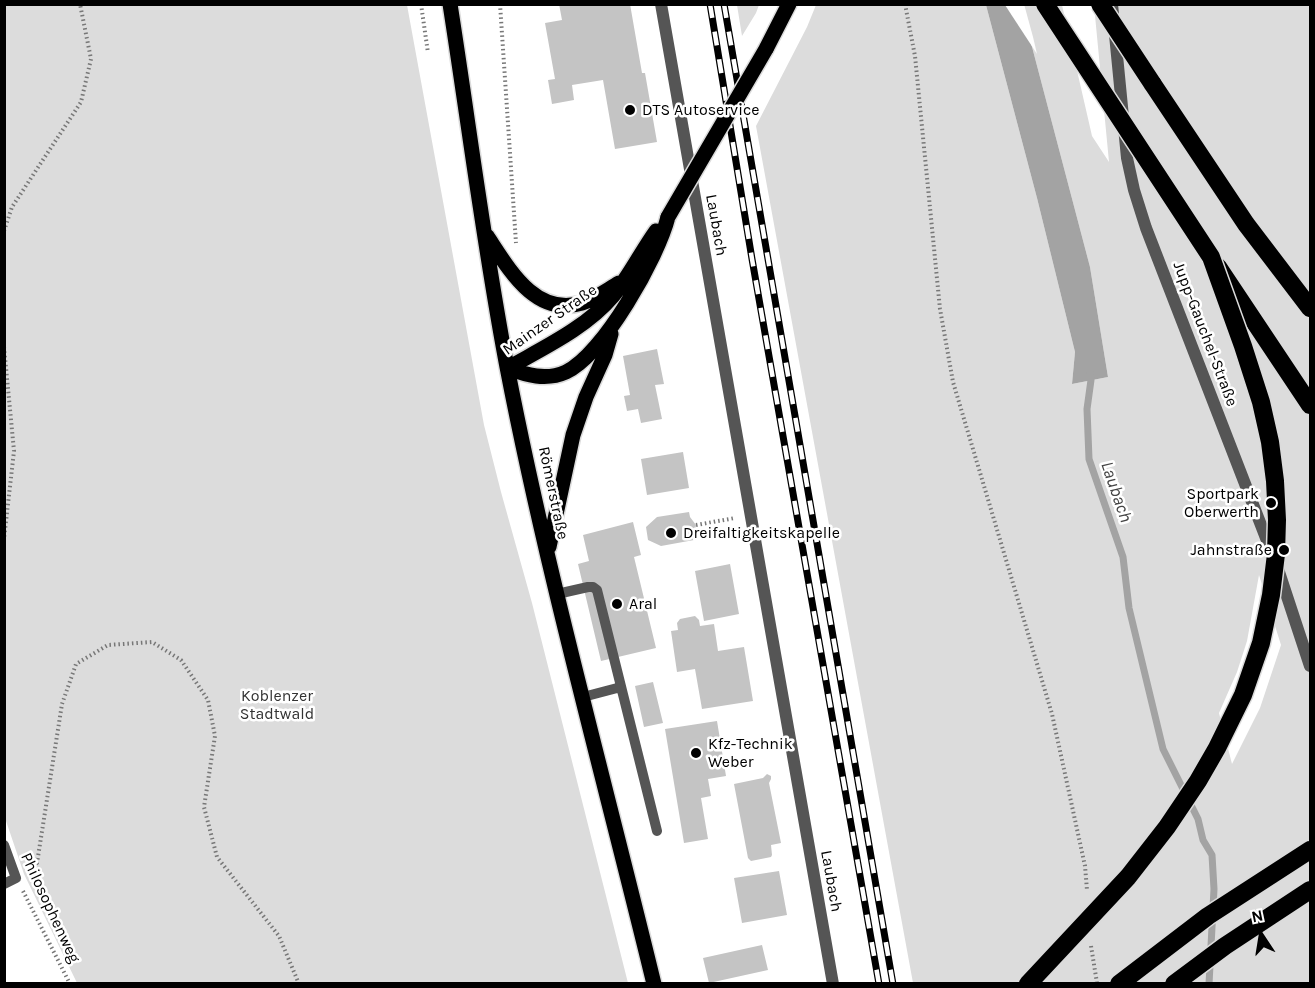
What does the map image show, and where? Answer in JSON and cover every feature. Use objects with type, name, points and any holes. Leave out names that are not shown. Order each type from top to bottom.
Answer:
[{"type":"highway","points":[[1045,4],[1311,405]]},
{"type":"highway","points":[[1100,4],[1246,224],[1311,309]]},
{"type":"highway","points":[[1028,984],[1128,878],[1174,818],[1217,748],[1243,695],[1261,643],[1271,596],[1276,554],[1275,481],[1261,402],[1211,257]]},
{"type":"highway","points":[[1119,984],[1208,916],[1311,850]]},
{"type":"highway","points":[[1174,984],[1225,946],[1311,890]]},
{"type":"main road","name":"Römerstraße","points":[[450,4],[483,230],[508,368],[557,594],[654,984]]},
{"type":"main road","name":"Mainzer Straße","points":[[508,368],[589,318],[613,296],[627,279],[654,234],[668,217],[766,49],[789,4]]},
{"type":"main road","name":"Mainzer Straße","points":[[508,368],[542,377],[565,373],[589,356],[605,337],[660,244],[668,217]]},
{"type":"main road","points":[[483,230],[520,282],[537,298],[547,302],[569,305],[583,302],[627,279]]},
{"type":"main road","points":[[548,552],[573,435],[586,397],[605,355],[612,325]]},
{"type":"street","name":"Laubach","points":[[661,4],[833,984]]},
{"type":"street","name":"Jupp-Gauchel-Straße","points":[[1112,4],[1127,158],[1134,190],[1146,228],[1278,569],[1310,661]]},
{"type":"lane","points":[[557,594],[588,586],[597,590],[657,831]]},
{"type":"lane","points":[[582,697],[621,687]]},
{"type":"lane","name":"Philosophenweg","points":[[4,845],[16,878]]},
{"type":"lane","points":[[4,885],[16,878]]},
{"type":"path","points":[[4,231],[12,207],[81,102],[91,59],[80,4]]},
{"type":"path","points":[[421,4],[428,53]]},
{"type":"path","points":[[500,4],[517,246]]},
{"type":"path","points":[[905,4],[915,56],[940,309],[953,382],[1052,714],[1085,866],[1087,898]]},
{"type":"path","points":[[4,347],[14,451],[4,539]]},
{"type":"path","points":[[696,525],[751,516]]},
{"type":"path","points":[[16,878],[37,863],[62,704],[76,664],[108,645],[152,642],[181,660],[208,700],[214,736],[204,807],[217,857],[279,936],[299,984]]},
{"type":"path","name":"Philosophenweg","points":[[16,878],[70,984]]},
{"type":"path","points":[[1091,940],[1097,984]]},
{"type":"green space","name":"Koblenzer Stadtwald","points":[[4,5],[407,5],[484,425],[532,603],[628,983],[77,983],[24,874],[5,818]]},
{"type":"green space","points":[[737,5],[759,5],[742,36]]},
{"type":"green space","points":[[816,5],[986,5],[1075,352],[1072,384],[1108,377],[1090,267],[1021,5],[1062,5],[1092,136],[1109,162],[1094,5],[1310,5],[1310,983],[913,983],[756,126]],"holes":[[[1259,575],[1281,645],[1260,708],[1232,764],[1219,713],[1237,672],[1247,641]]]},
{"type":"shaded area","points":[[986,5],[1021,5],[1090,267],[1108,377],[1072,384],[1075,352]]},
{"type":"pier","points":[[1024,4],[1033,37],[1037,54],[1005,5]]},
{"type":"building","points":[[559,4],[630,4],[657,142],[615,149],[603,80],[572,85],[574,100],[552,104],[548,80],[555,79],[545,23],[562,20]]},
{"type":"building","points":[[657,349],[664,384],[655,385],[662,419],[641,423],[638,409],[627,411],[624,396],[630,395],[623,356]]},
{"type":"building","points":[[683,452],[689,488],[647,495],[641,459]]},
{"type":"building","name":"Dreifaltigkeitskapelle","points":[[689,512],[696,525],[694,540],[661,546],[648,540],[646,527],[657,517]]},
{"type":"building","points":[[633,522],[641,555],[634,557],[656,648],[601,661],[578,564],[589,561],[583,535]]},
{"type":"building","points":[[730,564],[739,614],[704,621],[695,571]]},
{"type":"building","points":[[695,616],[700,626],[714,624],[718,651],[744,647],[753,701],[702,709],[695,669],[677,672],[671,631],[678,630],[677,623],[680,619]]},
{"type":"building","points":[[653,682],[663,723],[644,727],[635,686]]},
{"type":"building","points":[[717,721],[726,776],[708,779],[711,796],[701,798],[708,839],[684,843],[665,729]]},
{"type":"building","points":[[767,774],[771,776],[769,783],[781,843],[771,845],[771,857],[751,861],[748,858],[734,784],[763,778]]},
{"type":"building","points":[[779,871],[787,915],[742,923],[734,878]]},
{"type":"building","points":[[762,945],[768,970],[709,983],[703,958]]},
{"type":"waterway","name":"Laubach","points":[[1090,372],[1087,409],[1089,459],[1123,557],[1129,608],[1163,749],[1198,819],[1203,840],[1212,855],[1214,889],[1209,984]]},
{"type":"railway","points":[[710,4],[752,259],[879,984]]},
{"type":"railway","points":[[724,4],[893,984]]},
{"type":"place","name":"DTS Autoservice","points":[[630,110]]},
{"type":"place","name":"Sportpark Oberwerth","points":[[1271,503]]},
{"type":"place","name":"Dreifaltigkeitskapelle","points":[[671,533]]},
{"type":"place","name":"Jahnstraße","points":[[1284,550]]},
{"type":"place","name":"Aral","points":[[617,604]]},
{"type":"place","name":"Kfz-Technik Weber","points":[[696,753]]}]
